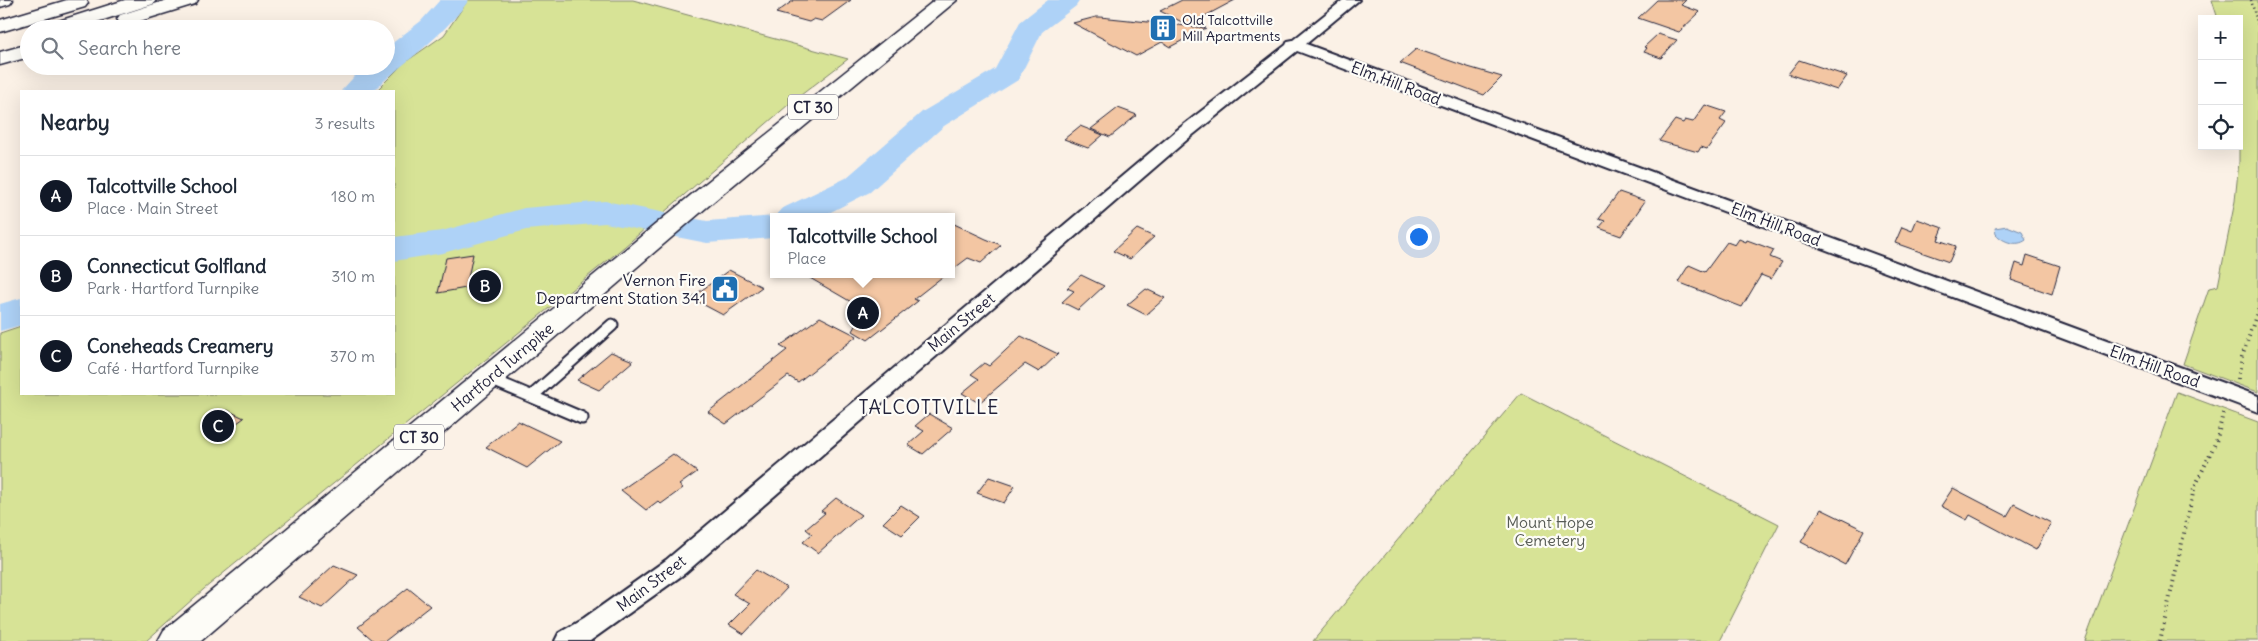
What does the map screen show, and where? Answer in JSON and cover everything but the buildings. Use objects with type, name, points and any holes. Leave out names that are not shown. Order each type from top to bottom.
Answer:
[{"type":"main road","points":[[0,13],[43,0]]},
{"type":"main road","points":[[0,13],[56,0]]},
{"type":"main road","points":[[20,20],[87,0]]},
{"type":"main road","points":[[82,20],[146,0]]},
{"type":"main road","points":[[125,20],[188,0]]},
{"type":"main road","name":"Hartford Turnpike","points":[[176,641],[816,104],[947,0]]},
{"type":"main road","points":[[0,26],[20,20]]},
{"type":"main road","points":[[0,45],[20,39]]},
{"type":"main road","points":[[0,59],[20,53]]},
{"type":"street","name":"Main Street","points":[[568,641],[592,627],[675,567],[1176,140],[1294,44],[1352,0]]},
{"type":"street","name":"Elm Hill Road","points":[[1294,44],[2258,404]]},
{"type":"lane","points":[[532,396],[612,326]]},
{"type":"lane","points":[[489,378],[582,418]]},
{"type":"path","points":[[2251,0],[2258,25]]},
{"type":"path","points":[[2237,385],[2242,357],[2258,310]]},
{"type":"path","points":[[2160,641],[2194,489],[2217,439],[2224,405]]},
{"type":"green space","points":[[468,0],[633,0],[848,59],[788,105],[624,247],[204,589],[146,641],[0,641],[0,333],[20,326],[20,395],[395,395],[395,90],[377,90],[392,75],[395,75],[395,72],[404,63],[444,35]]},
{"type":"green space","points":[[2212,0],[2258,0],[2258,392],[2183,364],[2209,288],[2218,286],[2235,201],[2239,150],[2243,150],[2243,15],[2217,15]]},
{"type":"green space","points":[[2177,392],[2258,422],[2258,641],[2085,641]]},
{"type":"green space","name":"Mount Hope Cemetery","points":[[1521,393],[1779,524],[1720,641],[1313,641]]},
{"type":"water","points":[[2007,226],[2022,232],[2026,240],[2010,243],[1996,234],[1995,228]]},
{"type":"waterway","points":[[395,56],[431,27],[455,0]]},
{"type":"waterway","points":[[801,213],[858,185],[933,119],[1007,74],[1030,28],[1066,0]]},
{"type":"waterway","points":[[357,90],[373,75]]},
{"type":"waterway","points":[[395,249],[443,242],[524,219],[605,212],[707,232],[770,228]]},
{"type":"waterway","points":[[0,318],[20,311]]},
{"type":"place","name":"Old Talcottville Mill Apartments","points":[[1163,28]]},
{"type":"place","name":"Connecticut Golfland","points":[[485,286]]},
{"type":"place","name":"Vernon Fire Department Station 341","points":[[725,289]]},
{"type":"place","name":"Talcottville School","points":[[863,313]]},
{"type":"place","name":"Coneheads Creamery","points":[[218,426]]},
{"type":"district","name":"TALCOTTVILLE","points":[[929,407]]}]
